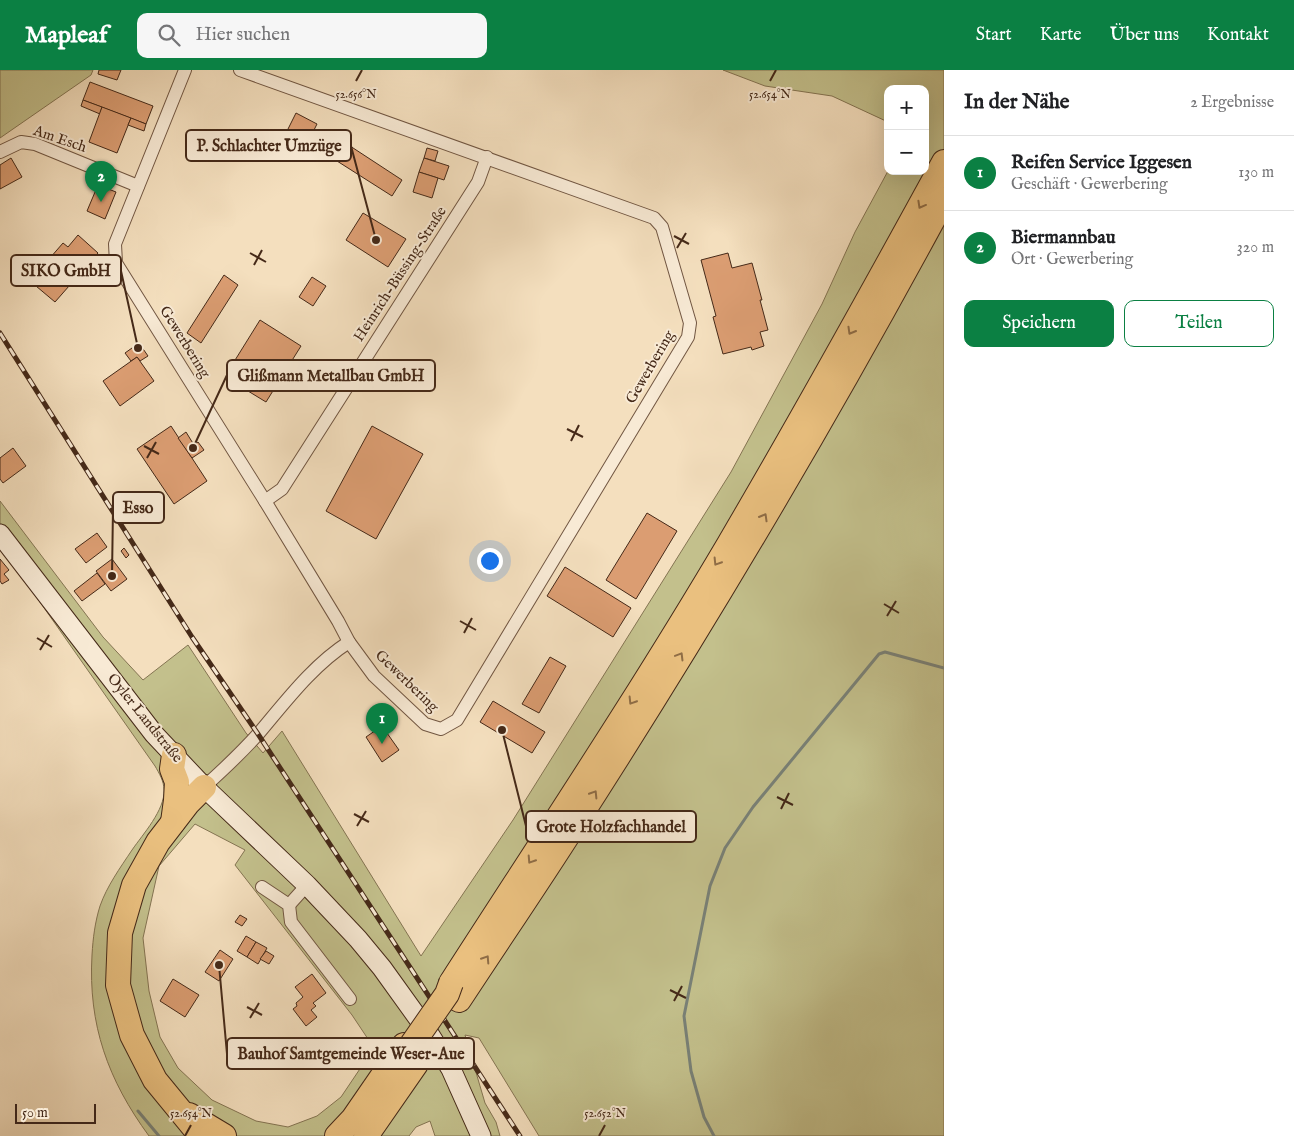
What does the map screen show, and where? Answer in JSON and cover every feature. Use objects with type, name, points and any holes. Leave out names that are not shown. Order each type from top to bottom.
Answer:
[{"type":"highway","points":[[455,992],[728,544],[875,288],[944,162]]},
{"type":"highway","points":[[350,1136],[409,1053],[447,994],[455,992],[573,827],[737,562],[891,297],[944,199]]},
{"type":"highway","points":[[173,822],[177,782],[172,769],[174,755]]},
{"type":"highway","points":[[201,1136],[155,1080],[132,1035],[118,985],[120,933],[134,885],[158,842],[188,803],[204,787]]},
{"type":"highway","points":[[336,1136],[353,1119],[409,1053]]},
{"type":"highway","points":[[366,1136],[409,1053]]},
{"type":"highway","points":[[181,1110],[224,1136]]},
{"type":"main road","name":"Oyler Landstraße","points":[[0,534],[154,734],[204,787],[307,885],[358,938],[405,998],[452,1070],[481,1136]]},
{"type":"street","name":"Gewerbering","points":[[185,70],[115,244],[116,263],[265,501],[338,620],[349,642],[374,676],[425,724],[441,729],[457,720],[688,337],[690,323],[662,227],[654,218],[240,70]]},
{"type":"street","name":"Am Esch","points":[[0,152],[21,142],[35,144],[138,186]]},
{"type":"street","name":"Heinrich-Büssing-Straße","points":[[265,501],[282,489],[478,182],[487,158]]},
{"type":"street","points":[[204,787],[238,755],[332,653],[349,642]]},
{"type":"street","points":[[307,885],[289,905],[291,922],[350,999]]},
{"type":"street","points":[[262,887],[289,905]]},
{"type":"shaded area","points":[[0,70],[93,70],[91,75],[0,138]]},
{"type":"shaded area","points":[[723,70],[944,70],[944,1136],[539,1136],[479,1038],[465,1035],[485,1103],[496,1122],[500,1136],[435,1136],[430,1121],[416,1127],[409,1136],[149,1136],[122,1094],[104,1051],[93,1005],[92,955],[98,912],[103,899],[118,870],[157,814],[163,798],[163,783],[155,766],[21,575],[0,549],[0,501],[103,637],[143,680],[188,645],[246,733],[263,753],[282,731],[421,956],[513,820],[731,472],[822,304],[855,232],[886,175],[929,175],[929,85],[884,85],[884,120],[832,96],[765,86]],"holes":[[[195,824],[245,850],[235,865],[352,1015],[374,1048],[341,1097],[317,1116],[288,1127],[256,1121],[212,1100],[178,1068],[160,1037],[149,991],[143,938],[159,866]]]},
{"type":"building","points":[[99,70],[121,70],[117,80],[98,74]]},
{"type":"building","points":[[90,82],[153,106],[146,124],[83,100]]},
{"type":"building","points":[[83,100],[102,107],[100,114],[81,106]]},
{"type":"building","points":[[102,107],[131,118],[117,153],[89,142]]},
{"type":"building","points":[[296,113],[317,124],[302,154],[281,143]]},
{"type":"building","points":[[131,118],[146,124],[144,131],[128,125]]},
{"type":"building","points":[[347,144],[402,180],[392,196],[337,161]]},
{"type":"building","points":[[427,148],[438,151],[435,161],[424,158]]},
{"type":"building","points":[[11,158],[22,177],[0,189],[0,165]]},
{"type":"building","points":[[424,158],[449,166],[444,180],[419,172]]},
{"type":"building","points":[[419,172],[438,178],[432,198],[413,192]]},
{"type":"building","points":[[98,185],[116,192],[105,219],[87,211]]},
{"type":"building","points":[[363,213],[406,239],[388,267],[346,240]]},
{"type":"building","points":[[78,235],[98,253],[55,302],[30,281],[63,243],[68,247]]},
{"type":"building","points":[[728,253],[732,268],[752,263],[768,330],[760,332],[764,346],[752,350],[751,347],[723,354],[713,317],[716,316],[701,260]]},
{"type":"building","points":[[224,275],[238,285],[201,343],[187,333]]},
{"type":"building","points":[[312,277],[326,286],[313,306],[299,297]]},
{"type":"building","points":[[260,320],[301,346],[266,402],[248,391],[250,388],[227,373]]},
{"type":"building","points":[[139,343],[148,356],[140,361],[137,357],[131,361],[125,353]]},
{"type":"building","points":[[137,357],[154,381],[120,406],[103,381]]},
{"type":"building","points":[[171,426],[207,481],[174,504],[137,449]]},
{"type":"building","points":[[372,426],[423,454],[376,539],[326,511]]},
{"type":"building","points":[[186,432],[194,445],[198,442],[204,450],[192,458],[178,438]]},
{"type":"building","points":[[13,448],[26,466],[3,483],[0,479],[0,458]]},
{"type":"building","points":[[647,513],[677,531],[636,599],[606,580]]},
{"type":"building","points":[[97,533],[107,547],[86,563],[75,549]]},
{"type":"building","points":[[124,548],[129,555],[126,558],[121,551]]},
{"type":"building","points":[[0,559],[9,570],[4,574],[9,580],[2,584],[0,581]]},
{"type":"building","points":[[112,559],[127,579],[111,591],[96,571]]},
{"type":"building","points":[[565,567],[631,608],[613,637],[547,596]]},
{"type":"building","points":[[97,573],[105,584],[82,601],[74,591]]},
{"type":"building","points":[[550,657],[566,666],[539,713],[522,704]]},
{"type":"building","points":[[493,701],[545,732],[532,753],[480,722]]},
{"type":"building","points":[[382,726],[399,750],[382,762],[366,737]]},
{"type":"building","points":[[240,915],[247,919],[242,926],[235,922]]},
{"type":"building","points":[[246,936],[256,942],[247,957],[237,951]]},
{"type":"building","points":[[256,942],[267,948],[258,964],[247,957]]},
{"type":"building","points":[[220,950],[233,959],[219,981],[205,972]]},
{"type":"building","points":[[266,951],[274,956],[269,964],[260,959]]},
{"type":"building","points":[[312,974],[326,993],[313,1003],[316,1006],[311,1010],[317,1017],[306,1026],[293,1009],[297,1006],[296,1003],[303,997],[295,987]]},
{"type":"building","points":[[173,979],[199,995],[185,1017],[160,1001]]},
{"type":"waterway","points":[[714,1136],[704,1117],[691,1071],[684,1016],[710,886],[725,848],[753,807],[879,654],[885,652],[944,668]]},
{"type":"waterway","points":[[138,1111],[159,1136]]},
{"type":"railway","points":[[0,333],[192,637],[258,734],[520,1136]]},
{"type":"place","name":"Biermannbau","points":[[101,202]]},
{"type":"place","name":"P. Schlachter Umzüge","points":[[376,240]]},
{"type":"place","name":"SIKO GmbH","points":[[138,348]]},
{"type":"place","name":"Glißmann Metallbau GmbH","points":[[193,448]]},
{"type":"place","name":"Esso","points":[[112,576]]},
{"type":"place","name":"Grote Holzfachhandel","points":[[502,730]]},
{"type":"place","name":"Reifen Service Iggesen","points":[[382,744]]},
{"type":"place","name":"Bauhof Samtgemeinde Weser-Aue","points":[[219,965]]}]
